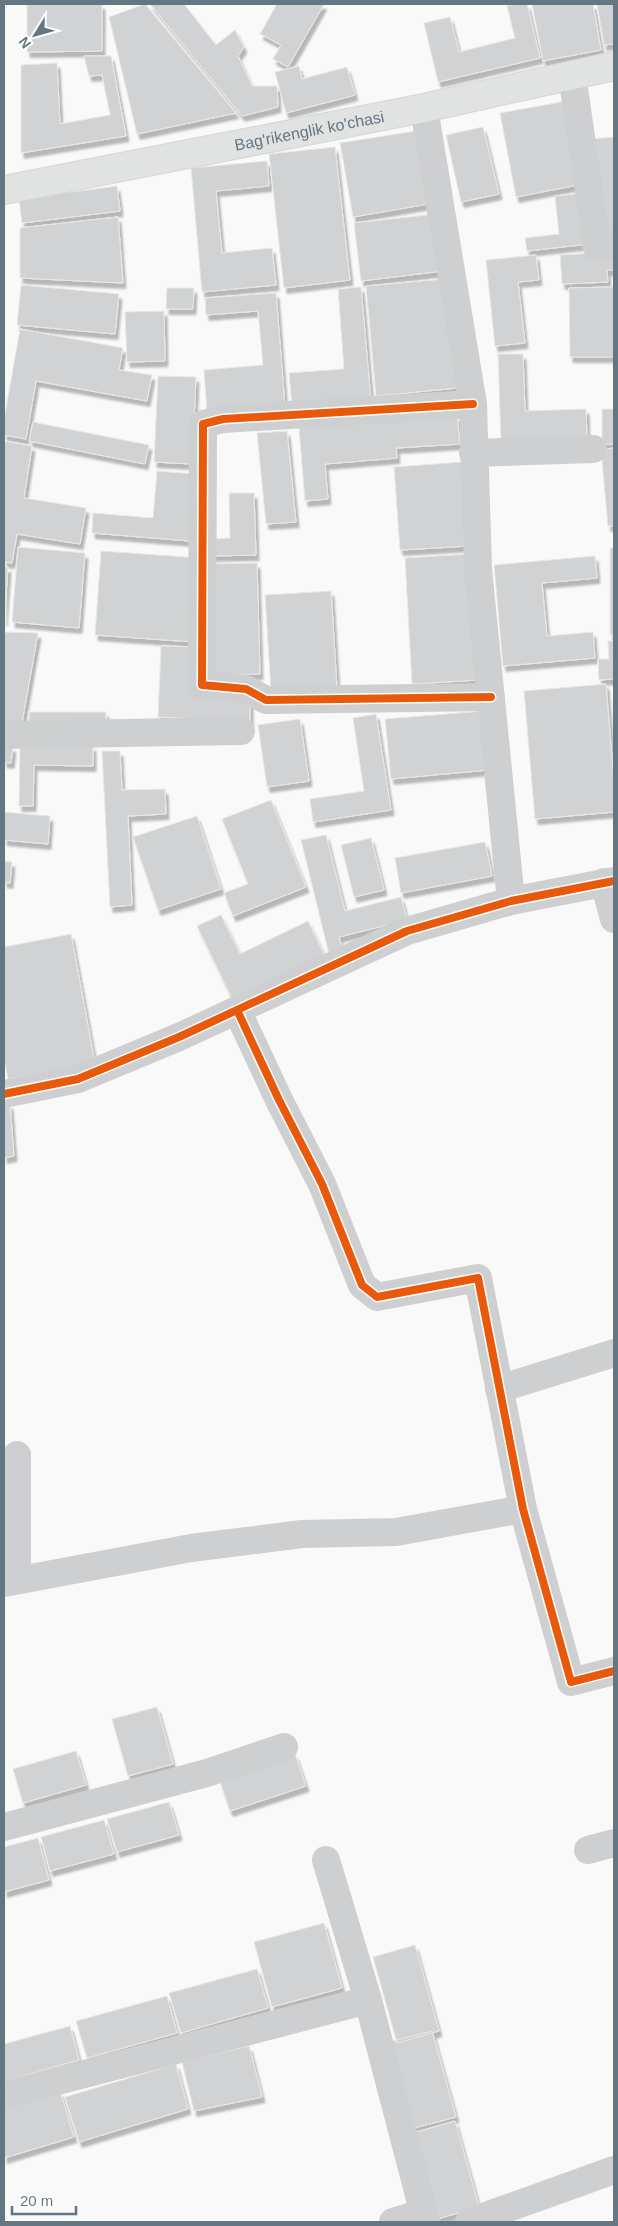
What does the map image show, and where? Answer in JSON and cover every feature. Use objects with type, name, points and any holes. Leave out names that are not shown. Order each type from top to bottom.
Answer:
[{"type":"main road","name":"Bag'rikenglik ko'chasi","points":[[4,190],[424,108],[614,66]]},
{"type":"street","points":[[572,75],[597,247],[614,246]]},
{"type":"street","points":[[424,108],[473,404],[478,569],[511,901]]},
{"type":"street","points":[[473,404],[223,419],[203,424],[202,685],[246,689],[266,700],[491,697]]},
{"type":"street","points":[[473,453],[593,449]]},
{"type":"street","points":[[4,736],[240,731]]},
{"type":"street","points":[[4,1094],[78,1080],[237,1010],[407,931],[511,901],[609,882],[614,919]]},
{"type":"street","points":[[237,1010],[279,1100],[322,1184],[362,1285],[378,1297],[478,1278],[524,1509],[570,1682],[614,1671]]},
{"type":"street","points":[[500,1389],[614,1354]]},
{"type":"street","points":[[17,1454],[10,1581],[191,1548],[302,1534],[396,1532],[524,1509]]},
{"type":"street","points":[[4,1827],[207,1773],[284,1747]]},
{"type":"street","points":[[588,1850],[614,1843]]},
{"type":"street","points":[[326,1860],[368,2000],[424,2218],[393,2222]]},
{"type":"street","points":[[4,2095],[368,2000]]},
{"type":"street","points":[[469,2222],[614,2170]]},
{"type":"building","points":[[27,4],[102,4],[102,51],[27,52]]},
{"type":"building","points":[[145,4],[236,113],[137,134],[109,17]]},
{"type":"building","points":[[150,4],[184,4],[216,45],[235,30],[244,47],[238,56],[252,86],[277,86],[278,107],[242,116]]},
{"type":"building","points":[[277,4],[324,4],[288,67],[273,59],[281,45],[260,34]]},
{"type":"building","points":[[527,4],[540,58],[438,82],[424,23],[450,17],[459,52],[515,38],[507,6]]},
{"type":"building","points":[[532,4],[593,4],[601,50],[543,61]]},
{"type":"building","points":[[597,4],[614,4],[614,44],[604,45]]},
{"type":"building","points":[[84,56],[111,56],[126,136],[21,153],[21,65],[57,63],[60,124],[110,115],[102,75],[89,76]]},
{"type":"building","points":[[299,66],[302,79],[347,67],[355,95],[286,113],[275,72]]},
{"type":"building","points":[[567,101],[583,184],[516,197],[500,113]]},
{"type":"building","points":[[483,127],[499,194],[461,202],[446,135]]},
{"type":"building","points":[[415,131],[428,204],[353,217],[340,143]]},
{"type":"building","points":[[614,137],[614,239],[600,240],[590,139]]},
{"type":"building","points":[[335,147],[350,280],[284,288],[269,154]]},
{"type":"building","points":[[267,161],[269,186],[216,191],[222,253],[272,248],[276,285],[202,292],[191,168]]},
{"type":"building","points":[[117,186],[120,211],[22,223],[19,199]]},
{"type":"building","points":[[584,193],[589,244],[527,251],[525,238],[559,234],[555,196]]},
{"type":"building","points":[[436,214],[443,271],[361,281],[354,223]]},
{"type":"building","points":[[118,217],[123,283],[20,278],[20,228]]},
{"type":"building","points":[[614,252],[614,270],[607,270],[608,282],[562,284],[560,255]]},
{"type":"building","points":[[536,255],[539,280],[518,282],[525,343],[495,346],[486,260]]},
{"type":"building","points":[[446,279],[457,388],[376,396],[366,286]]},
{"type":"building","points":[[21,285],[119,294],[115,334],[17,325]]},
{"type":"building","points":[[361,287],[371,401],[292,407],[289,373],[344,369],[338,289]]},
{"type":"building","points":[[614,287],[614,357],[570,357],[569,288]]},
{"type":"building","points":[[167,288],[194,288],[193,309],[166,309]]},
{"type":"building","points":[[276,293],[285,407],[207,413],[204,370],[263,365],[258,311],[206,315],[205,298]]},
{"type":"building","points":[[164,311],[165,361],[127,362],[125,312]]},
{"type":"building","points":[[20,329],[123,348],[119,370],[152,375],[147,401],[36,381],[26,439],[4,435],[4,420]]},
{"type":"building","points":[[498,354],[523,354],[525,411],[586,409],[587,440],[501,443]]},
{"type":"building","points":[[158,376],[196,377],[192,464],[154,462]]},
{"type":"building","points":[[602,409],[614,409],[614,444],[602,444]]},
{"type":"building","points":[[457,416],[460,444],[396,448],[397,458],[325,464],[328,499],[305,501],[299,428]]},
{"type":"building","points":[[33,422],[149,445],[145,464],[29,441]]},
{"type":"building","points":[[287,431],[296,522],[266,524],[257,433]]},
{"type":"building","points":[[4,441],[32,446],[24,498],[86,508],[80,544],[17,534],[12,563],[4,562]]},
{"type":"building","points":[[614,448],[614,526],[608,526],[601,450]]},
{"type":"building","points":[[463,462],[469,546],[400,550],[394,467]]},
{"type":"building","points":[[157,471],[195,474],[190,541],[92,533],[93,513],[153,518]]},
{"type":"building","points":[[229,493],[254,493],[256,555],[211,556],[211,539],[230,538]]},
{"type":"building","points":[[18,547],[85,553],[79,628],[12,622]]},
{"type":"building","points":[[610,548],[614,548],[614,635],[610,635]]},
{"type":"building","points":[[101,551],[200,558],[194,642],[95,635]]},
{"type":"building","points":[[470,554],[478,680],[412,684],[405,558]]},
{"type":"building","points":[[595,556],[597,578],[542,583],[547,636],[593,632],[595,658],[503,666],[494,565]]},
{"type":"building","points":[[257,563],[260,674],[214,675],[212,564]]},
{"type":"building","points":[[4,567],[8,567],[4,621]]},
{"type":"building","points":[[331,591],[337,688],[271,692],[265,595]]},
{"type":"building","points":[[4,632],[38,633],[21,728],[4,728]]},
{"type":"building","points":[[608,641],[614,641],[614,679],[599,680],[598,659],[609,659]]},
{"type":"building","points":[[161,646],[195,647],[193,694],[250,697],[250,721],[158,717]]},
{"type":"building","points":[[606,684],[614,783],[614,812],[535,819],[524,691]]},
{"type":"building","points":[[483,711],[488,770],[391,779],[385,719]]},
{"type":"building","points":[[29,712],[106,712],[106,727],[29,727]]},
{"type":"building","points":[[376,714],[391,810],[313,822],[310,799],[364,791],[353,718]]},
{"type":"building","points":[[300,719],[309,781],[267,787],[258,725]]},
{"type":"building","points":[[20,744],[93,746],[93,766],[34,765],[33,806],[19,806]]},
{"type":"building","points":[[4,746],[13,747],[11,763],[4,762]]},
{"type":"building","points":[[102,751],[120,751],[122,790],[165,789],[166,814],[128,816],[132,905],[110,907]]},
{"type":"building","points":[[271,800],[306,887],[233,916],[224,893],[248,884],[222,819]]},
{"type":"building","points":[[4,812],[50,816],[48,844],[4,840]]},
{"type":"building","points":[[197,816],[221,889],[158,910],[133,837]]},
{"type":"building","points":[[326,835],[345,911],[401,897],[407,920],[339,937],[343,951],[329,954],[301,840]]},
{"type":"building","points":[[371,838],[384,890],[354,897],[341,845]]},
{"type":"building","points":[[485,842],[492,876],[401,893],[395,858]]},
{"type":"building","points":[[4,861],[12,862],[10,883],[4,882]]},
{"type":"building","points":[[221,915],[240,954],[308,921],[325,956],[233,1001],[197,926]]},
{"type":"building","points":[[71,934],[95,1063],[8,1079],[4,1058],[4,947]]},
{"type":"building","points":[[10,1104],[14,1156],[4,1158],[4,1105]]},
{"type":"building","points":[[157,1707],[173,1764],[128,1776],[112,1719]]},
{"type":"building","points":[[76,1751],[86,1785],[23,1803],[13,1769]]},
{"type":"building","points":[[295,1754],[306,1786],[230,1811],[219,1779]]},
{"type":"building","points":[[169,1802],[179,1835],[117,1852],[107,1819]]},
{"type":"building","points":[[104,1820],[114,1854],[50,1871],[41,1837]]},
{"type":"building","points":[[38,1838],[49,1880],[4,1892],[4,1847]]},
{"type":"building","points":[[324,1923],[342,1988],[272,2007],[254,1942]]},
{"type":"building","points":[[415,1945],[439,2031],[397,2043],[373,1957]]},
{"type":"building","points":[[257,1969],[268,2008],[181,2033],[169,1993]]},
{"type":"building","points":[[167,1996],[177,2033],[87,2058],[76,2021]]},
{"type":"building","points":[[70,2026],[79,2060],[4,2081],[4,2044]]},
{"type":"building","points":[[432,2031],[456,2117],[414,2128],[389,2042]]},
{"type":"building","points":[[249,2046],[262,2097],[194,2111],[182,2062]]},
{"type":"building","points":[[176,2064],[188,2109],[79,2142],[65,2097]]},
{"type":"building","points":[[60,2091],[74,2137],[4,2158],[4,2108]]},
{"type":"building","points":[[455,2121],[479,2207],[437,2219],[413,2133]]},
{"type":"cycle path","points":[[473,404],[223,419],[203,424],[202,685],[246,689],[266,700],[491,697]]},
{"type":"cycle path","points":[[4,1094],[78,1079],[179,1037],[407,931],[511,901],[614,881]]},
{"type":"cycle path","points":[[237,1010],[279,1100],[322,1184],[362,1285],[377,1297],[478,1278],[523,1509],[571,1682],[614,1671]]}]
